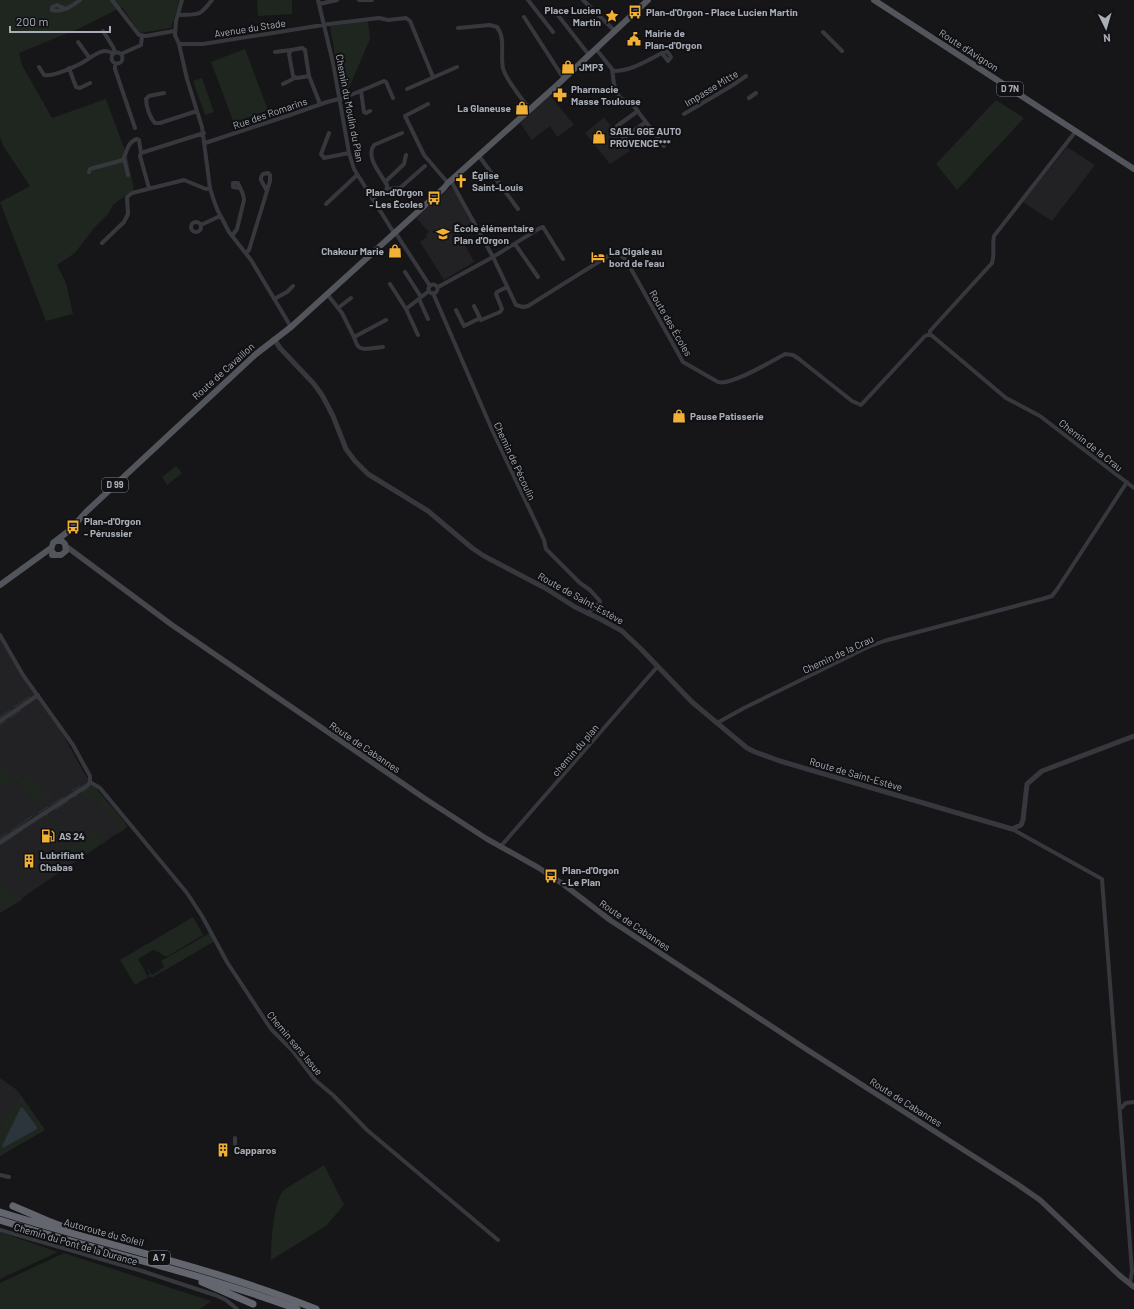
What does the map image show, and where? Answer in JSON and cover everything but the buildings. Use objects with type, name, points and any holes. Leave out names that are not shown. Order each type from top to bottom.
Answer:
[{"type":"highway","points":[[13,1206],[114,1246]]},
{"type":"highway","name":"Autoroute du Soleil","points":[[0,1212],[239,1281],[316,1309]]},
{"type":"highway","name":"Autoroute du Soleil","points":[[0,1220],[238,1288],[297,1309]]},
{"type":"highway","points":[[184,1273],[253,1304]]},
{"type":"main road","name":"Route de Cavaillon","points":[[58,540],[70,530],[86,512],[256,354],[291,327],[328,294],[394,233],[399,225],[530,110],[648,0]]},
{"type":"main road","name":"Route d'Avignon","points":[[874,0],[1134,169]]},
{"type":"main road","name":"Route de Cavaillon","points":[[66,545],[70,530]]},
{"type":"main road","points":[[1,584],[37,559],[51,548],[53,543],[58,540],[62,541],[66,545],[66,551],[64,554],[37,559]]},
{"type":"main road","name":"Route de Cabannes","points":[[66,545],[172,626],[424,798],[539,868],[563,884],[610,920],[806,1049],[1017,1184],[1040,1200],[1103,1260],[1132,1285]]},
{"type":"main road","points":[[51,548],[55,555]]},
{"type":"main road","name":"Route de Cabannes","points":[[64,554],[82,558]]},
{"type":"street","points":[[66,9],[80,0]]},
{"type":"street","points":[[112,0],[139,35],[142,36],[174,31]]},
{"type":"street","points":[[182,0],[174,31],[204,133],[210,188],[220,216],[232,236],[246,253],[291,327]]},
{"type":"street","points":[[178,15],[200,13],[212,0]]},
{"type":"street","points":[[319,2],[337,0]]},
{"type":"street","points":[[359,0],[372,0]]},
{"type":"street","points":[[528,0],[553,32]]},
{"type":"street","points":[[583,0],[615,31]]},
{"type":"street","name":"Chemin du Moulin du Plan","points":[[319,2],[333,63],[349,154],[357,176],[394,233]]},
{"type":"street","points":[[557,14],[589,55]]},
{"type":"street","points":[[524,16],[564,79]]},
{"type":"street","name":"Avenue du Stade","points":[[179,44],[203,44],[379,18],[388,20],[408,19],[433,77]]},
{"type":"street","points":[[458,28],[490,24],[497,27],[501,35],[503,68],[530,110]]},
{"type":"street","points":[[102,31],[113,47],[114,54],[112,59],[115,62],[115,69],[135,128]]},
{"type":"street","points":[[823,32],[842,51]]},
{"type":"street","points":[[39,67],[44,75],[48,76],[85,61],[89,57],[106,51],[114,54],[121,54],[141,45],[142,36]]},
{"type":"street","points":[[78,42],[89,57]]},
{"type":"street","points":[[275,52],[302,48],[305,50],[309,76],[320,104]]},
{"type":"street","points":[[596,49],[613,71],[614,84],[618,96],[630,101],[664,146]]},
{"type":"street","points":[[291,50],[289,54],[292,75],[295,78]]},
{"type":"street","points":[[613,71],[625,71],[632,69],[662,53]]},
{"type":"street","points":[[115,62],[119,63],[121,61],[121,54]]},
{"type":"street","points":[[407,89],[457,66]]},
{"type":"street","points":[[69,68],[76,87],[80,88],[90,83]]},
{"type":"street","points":[[283,84],[295,78],[309,76]]},
{"type":"street","name":"Impasse Mitte","points":[[684,114],[747,77],[720,95]]},
{"type":"street","name":"Rue des Romarins","points":[[205,143],[290,116],[384,81],[386,82],[393,98]]},
{"type":"street","points":[[360,91],[364,112],[366,113],[370,111]]},
{"type":"street","points":[[164,93],[149,96],[146,99],[152,120],[155,123],[160,123],[197,111]]},
{"type":"street","points":[[749,98],[756,93]]},
{"type":"street","name":"Route des Écoles","points":[[428,104],[405,116],[424,155],[449,182],[493,257],[516,305],[523,307],[528,306],[608,256],[614,254],[622,255],[683,362],[722,383],[736,379],[785,354],[793,355],[852,401],[861,405],[925,336],[930,334]]},
{"type":"street","points":[[638,111],[617,126],[618,130],[625,137],[646,122]]},
{"type":"street","points":[[930,334],[930,330],[992,263],[994,258],[994,236],[1076,131]]},
{"type":"street","points":[[141,153],[204,133]]},
{"type":"street","points":[[329,133],[321,154],[322,157],[324,158],[349,154]]},
{"type":"street","points":[[387,189],[385,182],[371,157],[370,151],[374,145],[402,133]]},
{"type":"street","points":[[88,172],[90,170],[121,161],[128,146],[136,139],[139,140],[140,156],[149,188]]},
{"type":"street","points":[[385,182],[404,164],[406,155]]},
{"type":"street","points":[[479,156],[518,209]]},
{"type":"street","points":[[124,157],[128,176]]},
{"type":"street","points":[[372,199],[387,189],[400,188],[425,166]]},
{"type":"street","points":[[326,204],[357,176]]},
{"type":"street","points":[[102,243],[124,222],[128,214],[126,197],[132,193],[184,180],[206,189],[210,188]]},
{"type":"street","points":[[232,236],[237,229],[244,200],[240,188]]},
{"type":"street","points":[[246,253],[249,250],[267,191]]},
{"type":"street","points":[[201,225],[220,216]]},
{"type":"street","points":[[429,291],[434,294],[437,292],[438,287],[493,257],[543,227],[563,259]]},
{"type":"street","points":[[394,233],[430,286],[429,291],[406,309]]},
{"type":"street","points":[[515,244],[538,277]]},
{"type":"street","points":[[405,272],[420,298],[428,319]]},
{"type":"street","points":[[390,284],[406,309],[418,335]]},
{"type":"street","points":[[430,286],[434,285],[438,287]]},
{"type":"street","points":[[274,298],[293,286]]},
{"type":"street","points":[[456,310],[464,326],[480,318],[481,320],[500,312],[502,309],[496,294],[497,292],[507,288]]},
{"type":"street","points":[[328,294],[338,308],[358,346],[365,349],[383,347]]},
{"type":"street","name":"Chemin de Pécoulin","points":[[434,294],[493,432],[544,540],[546,549],[600,601],[600,603],[588,614]]},
{"type":"street","points":[[338,308],[351,298]]},
{"type":"street","points":[[474,306],[480,318]]},
{"type":"street","points":[[354,337],[386,320]]},
{"type":"street","name":"Chemin de la Crau","points":[[717,723],[849,656],[884,641],[1010,609],[1052,596],[1127,482],[1040,416],[1006,398],[930,334]]},
{"type":"street","name":"Route de Saint-Estève","points":[[274,339],[280,348],[314,384],[322,395],[333,416],[346,449],[368,474],[423,508],[484,556],[545,588],[588,614],[622,631],[692,702],[747,748],[767,757],[1012,829]]},
{"type":"street","points":[[1127,482],[1134,488]]},
{"type":"street","points":[[0,635],[23,675],[73,745],[90,776],[90,782],[88,785],[0,842]]},
{"type":"street","name":"chemin du plan","points":[[502,845],[658,666]]},
{"type":"street","points":[[0,721],[38,695]]},
{"type":"street","points":[[1012,829],[1021,825],[1023,820],[1027,784],[1042,771],[1134,736]]},
{"type":"street","name":"Chemin sans Issue","points":[[90,782],[100,788],[187,893],[202,916],[227,962],[271,1029],[292,1050],[315,1080],[367,1130],[498,1240]]},
{"type":"street","points":[[1012,829],[1102,880],[1132,1285]]},
{"type":"street","points":[[1120,1109],[1126,1103],[1134,1102]]},
{"type":"street","points":[[235,1138],[235,1144]]},
{"type":"street","points":[[0,1175],[9,1177]]},
{"type":"street","name":"Chemin du Pont de la Durance","points":[[0,1230],[142,1271],[214,1295],[226,1300],[237,1309]]},
{"type":"shaded area","points":[[0,0],[180,0],[171,28],[140,33],[122,7],[78,29],[19,53],[22,65],[52,118],[106,99],[127,156],[134,189],[113,205],[109,213],[94,228],[75,253],[57,265],[66,283],[73,314],[46,321],[0,202],[30,186],[4,147],[0,138]]},
{"type":"shaded area","points":[[257,0],[292,0],[292,14],[258,16]]},
{"type":"shaded area","points":[[368,21],[370,39],[347,92],[341,90],[330,26]]},
{"type":"shaded area","points":[[245,49],[268,110],[234,123],[211,62]]},
{"type":"shaded area","points":[[202,78],[214,112],[205,115],[193,81]]},
{"type":"shaded area","points":[[550,95],[574,125],[557,137],[550,126],[532,140],[520,123]]},
{"type":"shaded area","points":[[996,100],[1024,118],[957,190],[936,164]]},
{"type":"shaded area","points":[[604,117],[630,151],[610,164],[585,133]]},
{"type":"shaded area","points":[[1067,147],[1095,165],[1052,221],[1023,202]]},
{"type":"shaded area","name":"École élémentaire Plan d'Orgon","points":[[451,187],[458,196],[472,223],[458,231],[474,262],[444,280],[420,242],[427,237],[425,235],[429,232],[416,218]]},
{"type":"shaded area","points":[[176,466],[182,473],[167,485],[162,477]]},
{"type":"shaded area","points":[[0,637],[25,681],[62,733],[86,776],[128,826],[0,913]]},
{"type":"shaded area","points":[[0,759],[12,778],[25,771],[25,775],[0,788],[0,771],[3,769],[0,765]]},
{"type":"shaded area","points":[[35,771],[37,774],[31,778],[35,784],[39,782],[46,794],[51,791],[54,795],[49,799],[44,800],[45,802],[43,804],[39,799],[33,802],[19,781]]},
{"type":"shaded area","points":[[89,787],[96,789],[126,826],[125,829],[119,833],[119,825],[94,798],[86,799],[81,794],[81,791]]},
{"type":"shaded area","points":[[78,796],[85,814],[102,841],[106,842],[103,844],[97,835],[101,842],[70,862],[61,850],[65,847],[66,843],[54,824],[45,817],[46,814],[48,817],[50,815],[69,845],[77,844],[96,832],[74,799]]},
{"type":"shaded area","points":[[0,881],[7,890],[23,899],[0,913]]},
{"type":"shaded area","points":[[193,917],[203,935],[168,956],[164,956],[153,950],[138,959],[148,977],[135,985],[120,960]]},
{"type":"shaded area","points":[[210,933],[215,941],[153,977],[149,977],[148,975],[150,974],[147,969],[152,975],[164,967],[161,961]]},
{"type":"shaded area","points":[[0,1078],[17,1090],[45,1130],[0,1156]]},
{"type":"shaded area","points":[[20,1094],[45,1130],[0,1156],[0,1130],[4,1121],[19,1099]],"holes":[[[22,1107],[37,1126],[37,1129],[3,1148]]]},
{"type":"shaded area","points":[[21,1107],[37,1129],[3,1148],[2,1146]]},
{"type":"shaded area","points":[[324,1165],[344,1205],[326,1226],[271,1260],[272,1235],[276,1206],[282,1192]]},
{"type":"shaded area","points":[[0,1232],[58,1252],[0,1279]]},
{"type":"shaded area","points":[[64,1253],[211,1301],[200,1309],[0,1309],[0,1283]]},
{"type":"waterway","points":[[14,707],[29,697]]},
{"type":"waterway","points":[[0,717],[10,710]]},
{"type":"waterway","points":[[10,718],[20,711]]},
{"type":"waterway","points":[[0,725],[6,721]]},
{"type":"waterway","points":[[72,791],[80,786]]},
{"type":"waterway","points":[[82,792],[87,789]]},
{"type":"waterway","points":[[51,805],[64,797]]},
{"type":"waterway","points":[[56,809],[68,801]]},
{"type":"waterway","points":[[39,812],[48,807]]},
{"type":"waterway","points":[[11,831],[32,816]]},
{"type":"waterway","points":[[0,845],[22,830]]},
{"type":"waterway","points":[[0,838],[7,833]]},
{"type":"place","name":"Plan-d'Orgon - Place Lucien Martin","points":[[635,12]]},
{"type":"place","name":"Place Lucien Martin","points":[[612,16]]},
{"type":"place","name":"Mairie de Plan-d'Orgon","points":[[634,39]]},
{"type":"place","name":"JMP3","points":[[568,67]]},
{"type":"place","name":"Pharmacie Masse Toulouse","points":[[560,95]]},
{"type":"place","name":"La Glaneuse","points":[[522,108]]},
{"type":"place","name":"SARL GGE AUTO PROVENCE***","points":[[599,137]]},
{"type":"place","name":"Église Saint-Louis","points":[[461,181]]},
{"type":"place","name":"Plan-d'Orgon - Les Écoles","points":[[434,198]]},
{"type":"place","name":"École élémentaire Plan d'Orgon","points":[[443,234]]},
{"type":"place","name":"Chakour Marie","points":[[395,251]]},
{"type":"place","name":"La Cigale au bord de l'eau","points":[[598,257]]},
{"type":"place","name":"Pause Patisserie","points":[[679,416]]},
{"type":"place","name":"Plan-d'Orgon - Pérussier","points":[[73,527]]},
{"type":"place","name":"AS 24","points":[[48,836]]},
{"type":"place","name":"Lubrifiant Chabas","points":[[29,861]]},
{"type":"place","name":"Plan-d'Orgon - Le Plan","points":[[551,876]]},
{"type":"place","name":"Capparos","points":[[223,1150]]}]
